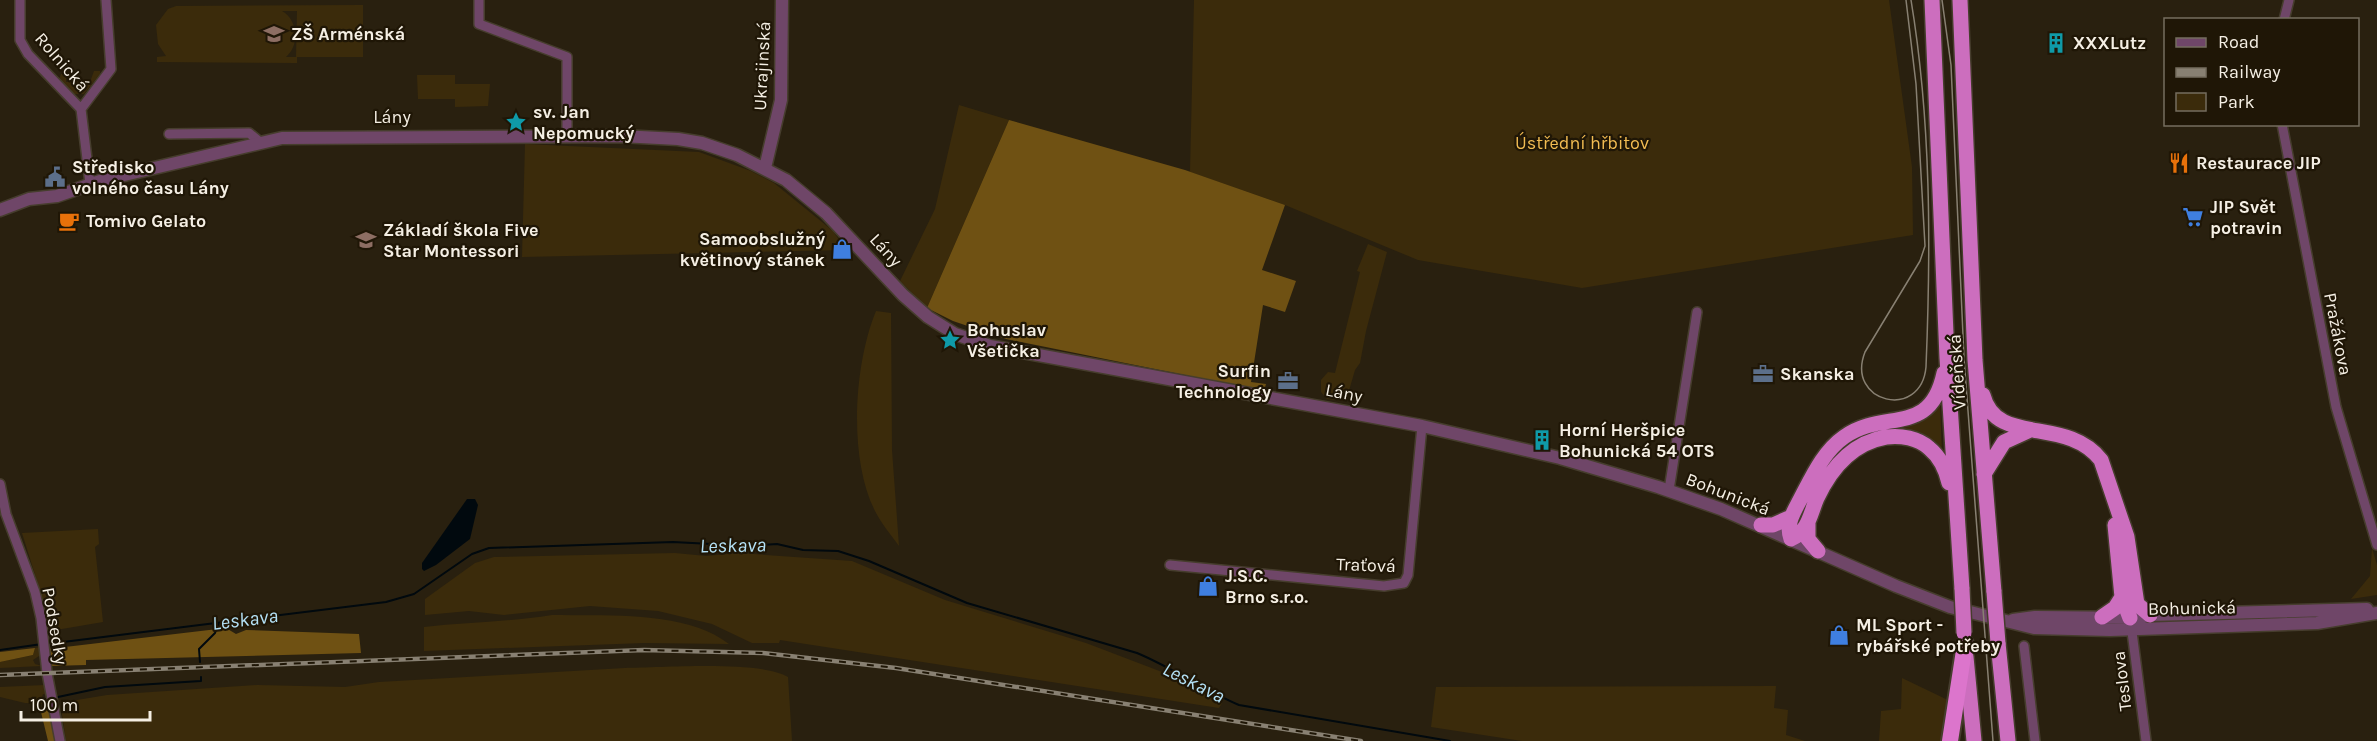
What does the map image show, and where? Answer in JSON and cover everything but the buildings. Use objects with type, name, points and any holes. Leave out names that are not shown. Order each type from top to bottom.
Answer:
[{"type":"highway","name":"Vídeňská","points":[[1932,0],[1947,358],[1974,741]]},
{"type":"highway","name":"Vídeňská","points":[[1960,0],[1975,360],[2008,741]]},
{"type":"highway","points":[[1808,524],[1800,535],[1791,539],[1788,531],[1791,517],[1822,460],[1845,436],[1869,426],[1908,418],[1929,407],[1940,389],[1947,358]]},
{"type":"highway","points":[[1975,360],[1989,411],[2007,424],[2057,433],[2086,446],[2101,460],[2110,483],[2131,623]]},
{"type":"highway","points":[[1984,474],[2004,442],[2017,434],[2031,430]]},
{"type":"highway","points":[[1818,551],[1806,533],[1827,480],[1844,457],[1864,444],[1892,436],[1919,441],[1936,455],[1948,478],[1957,514]]},
{"type":"highway","points":[[1761,525],[1773,525],[1791,517]]},
{"type":"highway","points":[[2128,596],[2150,615]]},
{"type":"highway","points":[[2102,616],[2128,596]]},
{"type":"highway","points":[[1950,741],[1965,638]]},
{"type":"street","name":"Rolnická","points":[[20,0],[20,40],[28,54],[81,109]]},
{"type":"street","points":[[90,184],[81,109],[111,69],[106,0]]},
{"type":"street","points":[[478,0],[479,24],[567,57],[567,136]]},
{"type":"street","name":"Ukrajinská","points":[[765,168],[781,100],[782,0]]},
{"type":"street","points":[[2284,18],[2289,0]]},
{"type":"street","name":"Pražákova","points":[[2282,126],[2336,407],[2377,545]]},
{"type":"street","name":"Lány","points":[[169,134],[249,133],[260,142]]},
{"type":"street","name":"Lány","points":[[0,210],[12,204],[57,196],[90,184],[260,142],[302,136],[567,136],[685,140],[727,151],[793,184],[819,206],[918,309],[944,328],[962,337],[1013,351],[1422,426],[1489,441]]},
{"type":"street","name":"Bohunická","points":[[1669,490],[1696,312]]},
{"type":"street","name":"Traťová","points":[[1170,565],[1384,586],[1404,583],[1408,575],[1422,426]]},
{"type":"street","name":"Bohunická","points":[[1489,441],[1669,490],[1761,525],[1950,607],[2043,629],[2131,623],[2317,623],[2377,613]]},
{"type":"street","name":"Podsedky","points":[[0,484],[8,521],[35,592],[60,741]]},
{"type":"street","name":"Bohunická","points":[[2009,621],[2035,617],[2102,616],[2131,623],[2150,615],[2278,614],[2377,609]]},
{"type":"street","name":"Teslova","points":[[2131,623],[2146,741]]},
{"type":"street","points":[[2024,646],[2036,741]]},
{"type":"green space","name":"Ústřední hřbitov","points":[[1194,0],[1889,0],[1912,167],[1913,235],[1582,288],[1418,260],[1285,205],[1190,172]]},
{"type":"green space","name":"ZŠ Arménská","points":[[363,5],[363,57],[297,57],[297,63],[157,62],[157,57],[166,56],[158,44],[156,25],[168,9],[176,6]],"holes":[[[282,11],[297,11],[296,57],[286,57],[294,46],[295,33],[291,20]]]},
{"type":"green space","points":[[94,71],[100,71],[100,74],[84,94],[73,94],[59,79],[61,74],[66,73],[66,82],[90,82]]},
{"type":"green space","points":[[417,75],[455,75],[455,84],[490,84],[488,106],[455,107],[455,99],[418,99]]},
{"type":"green space","points":[[959,105],[1009,120],[927,308],[900,281],[935,209]]},
{"type":"green space","points":[[525,144],[699,152],[751,171],[774,183],[833,231],[846,250],[522,257]]},
{"type":"green space","points":[[1368,244],[1387,252],[1360,363],[1355,370],[1346,401],[1327,399],[1321,392],[1321,380],[1328,372],[1335,373],[1360,272],[1357,271]]},
{"type":"green space","points":[[876,311],[891,313],[892,450],[899,546],[877,515],[866,489],[858,438],[859,384],[863,357]]},
{"type":"green space","points":[[1940,403],[1942,454],[1909,434],[1834,461],[1834,454],[1853,439]]},
{"type":"green space","points":[[98,529],[99,544],[95,547],[103,622],[56,630],[46,610],[22,533]]},
{"type":"green space","points":[[2372,548],[2377,565],[2377,595],[2351,599],[2370,576]]},
{"type":"green space","points":[[675,553],[706,556],[739,553],[852,561],[945,600],[1086,643],[1162,672],[1222,703],[1219,708],[780,640],[779,643],[752,643],[712,624],[658,611],[590,606],[504,615],[469,611],[425,615],[425,599],[475,563],[494,557]]},
{"type":"green space","points":[[552,615],[644,617],[668,620],[691,625],[729,644],[644,643],[424,651],[424,627]]},
{"type":"green space","points":[[41,647],[42,654],[33,660],[35,664],[42,666],[0,668],[0,662],[33,655],[35,648]]},
{"type":"green space","points":[[685,666],[756,668],[788,677],[792,741],[66,741],[61,708],[66,707],[65,702],[107,695],[257,685],[345,687],[379,682]]},
{"type":"green space","points":[[1902,678],[1952,702],[1945,741],[1879,741],[1881,711],[1901,709]]},
{"type":"green space","points":[[45,685],[49,696],[43,694],[41,701],[45,704],[25,703],[0,697],[0,687]]},
{"type":"green space","points":[[1776,686],[1774,708],[1788,710],[1786,735],[1805,741],[1522,741],[1431,727],[1436,687]]},
{"type":"shaded area","points":[[1009,120],[1185,170],[1285,205],[1262,270],[1296,281],[1285,312],[1263,305],[1251,382],[1266,384],[1264,391],[1006,339],[953,321],[927,308]]},
{"type":"shaded area","points":[[467,499],[475,499],[478,505],[470,539],[436,565],[424,571],[422,563]]},
{"type":"shaded area","points":[[226,628],[236,634],[246,630],[359,634],[361,653],[86,660],[86,665],[50,666],[48,649]]},
{"type":"shaded area","points":[[35,648],[33,655],[0,662],[0,652]]},
{"type":"shaded area","points":[[40,708],[50,709],[55,741],[48,741]]},
{"type":"waterway","name":"Leskava","points":[[47,644],[386,602],[414,594],[472,554],[489,548],[673,542],[750,546],[777,544],[803,550],[838,551],[869,561],[967,603],[1137,653],[1239,705],[1450,741]]},
{"type":"waterway","points":[[200,662],[199,649],[215,633],[219,623]]},
{"type":"waterway","name":"Leskava","points":[[0,650],[42,644]]},
{"type":"waterway","points":[[58,697],[105,687],[201,681],[201,677]]},
{"type":"tram line","points":[[1906,0],[1916,84],[1925,246],[1920,261],[1865,352],[1862,370],[1865,383],[1874,393],[1886,399],[1899,399],[1912,395],[1921,384],[1926,367],[1928,183],[1918,46],[1911,0]]},
{"type":"tram line","points":[[1942,0],[1951,65],[1964,358],[1993,741]]},
{"type":"railway","points":[[0,675],[644,650],[763,653],[896,668],[1361,741]]},
{"type":"place","name":"ZŠ Arménská","points":[[274,34]]},
{"type":"place","name":"XXXLutz","points":[[2056,43]]},
{"type":"place","name":"sv. Jan Nepomucký","points":[[516,122]]},
{"type":"place","name":"Restaurace JIP","points":[[2179,163]]},
{"type":"place","name":"Středisko volného času Lány","points":[[55,177]]},
{"type":"place","name":"JIP Svět potravin","points":[[2193,217]]},
{"type":"place","name":"Tomivo Gelato","points":[[69,221]]},
{"type":"place","name":"Základí škola Five Star Montessori","points":[[366,240]]},
{"type":"place","name":"Samoobslužný květinový stánek","points":[[842,249]]},
{"type":"place","name":"Bohuslav Všetička","points":[[950,340]]},
{"type":"place","name":"Skanska","points":[[1763,374]]},
{"type":"place","name":"Surfin Technology","points":[[1288,381]]},
{"type":"place","name":"Horní Heršpice Bohunická 54 OTS","points":[[1542,440]]},
{"type":"place","name":"J.S.C. Brno s.r.o.","points":[[1208,586]]},
{"type":"place","name":"ML Sport - rybářské potřeby","points":[[1839,635]]}]
